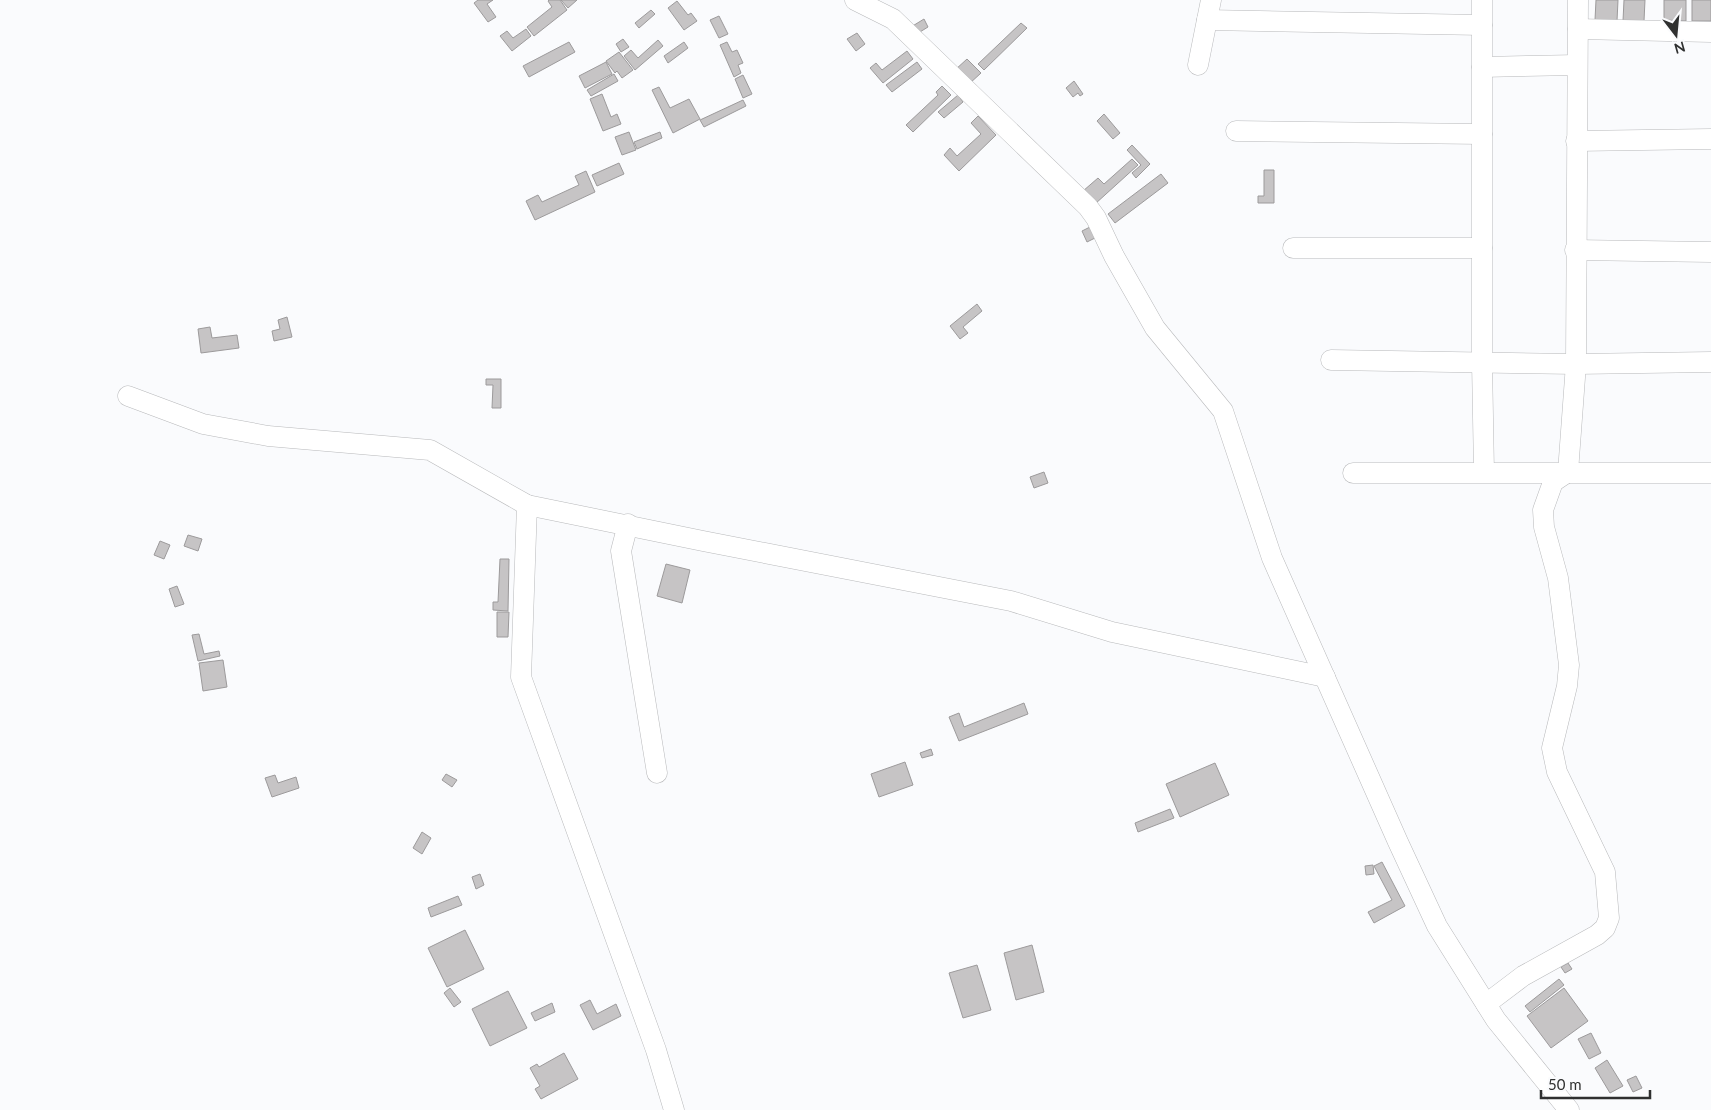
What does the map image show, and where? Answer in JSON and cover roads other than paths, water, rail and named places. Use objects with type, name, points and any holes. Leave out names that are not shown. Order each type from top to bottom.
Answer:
[{"type":"street","points":[[855,0],[893,19],[1088,207],[1096,218],[1114,256],[1155,328],[1223,411],[1272,558],[1437,926],[1496,1020],[1569,1110]]},
{"type":"street","points":[[1198,65],[1211,0]]},
{"type":"street","points":[[1482,0],[1482,362],[1484,472]]},
{"type":"street","points":[[1568,472],[1576,364],[1575,250],[1578,0]]},
{"type":"street","points":[[1207,20],[1482,25]]},
{"type":"street","points":[[1578,29],[1711,32]]},
{"type":"street","points":[[1482,66],[1577,65]]},
{"type":"street","points":[[1236,131],[1482,134]]},
{"type":"street","points":[[1576,141],[1711,139]]},
{"type":"street","points":[[1293,248],[1482,248]]},
{"type":"street","points":[[1575,250],[1711,252]]},
{"type":"street","points":[[1331,360],[1576,364],[1711,362]]},
{"type":"street","points":[[128,396],[202,424],[268,436],[430,450],[527,504],[628,524],[703,542],[1011,601],[1112,632],[1325,677]]},
{"type":"street","points":[[1486,1004],[1523,976],[1597,935],[1605,928],[1609,918],[1605,872],[1557,772],[1552,748],[1567,686],[1569,665],[1558,578],[1544,527],[1543,510],[1552,482],[1568,472]]},
{"type":"street","points":[[1353,473],[1711,473]]},
{"type":"street","points":[[527,504],[521,677],[656,1050],[674,1110]]},
{"type":"street","points":[[628,524],[621,551],[657,773]]}]
